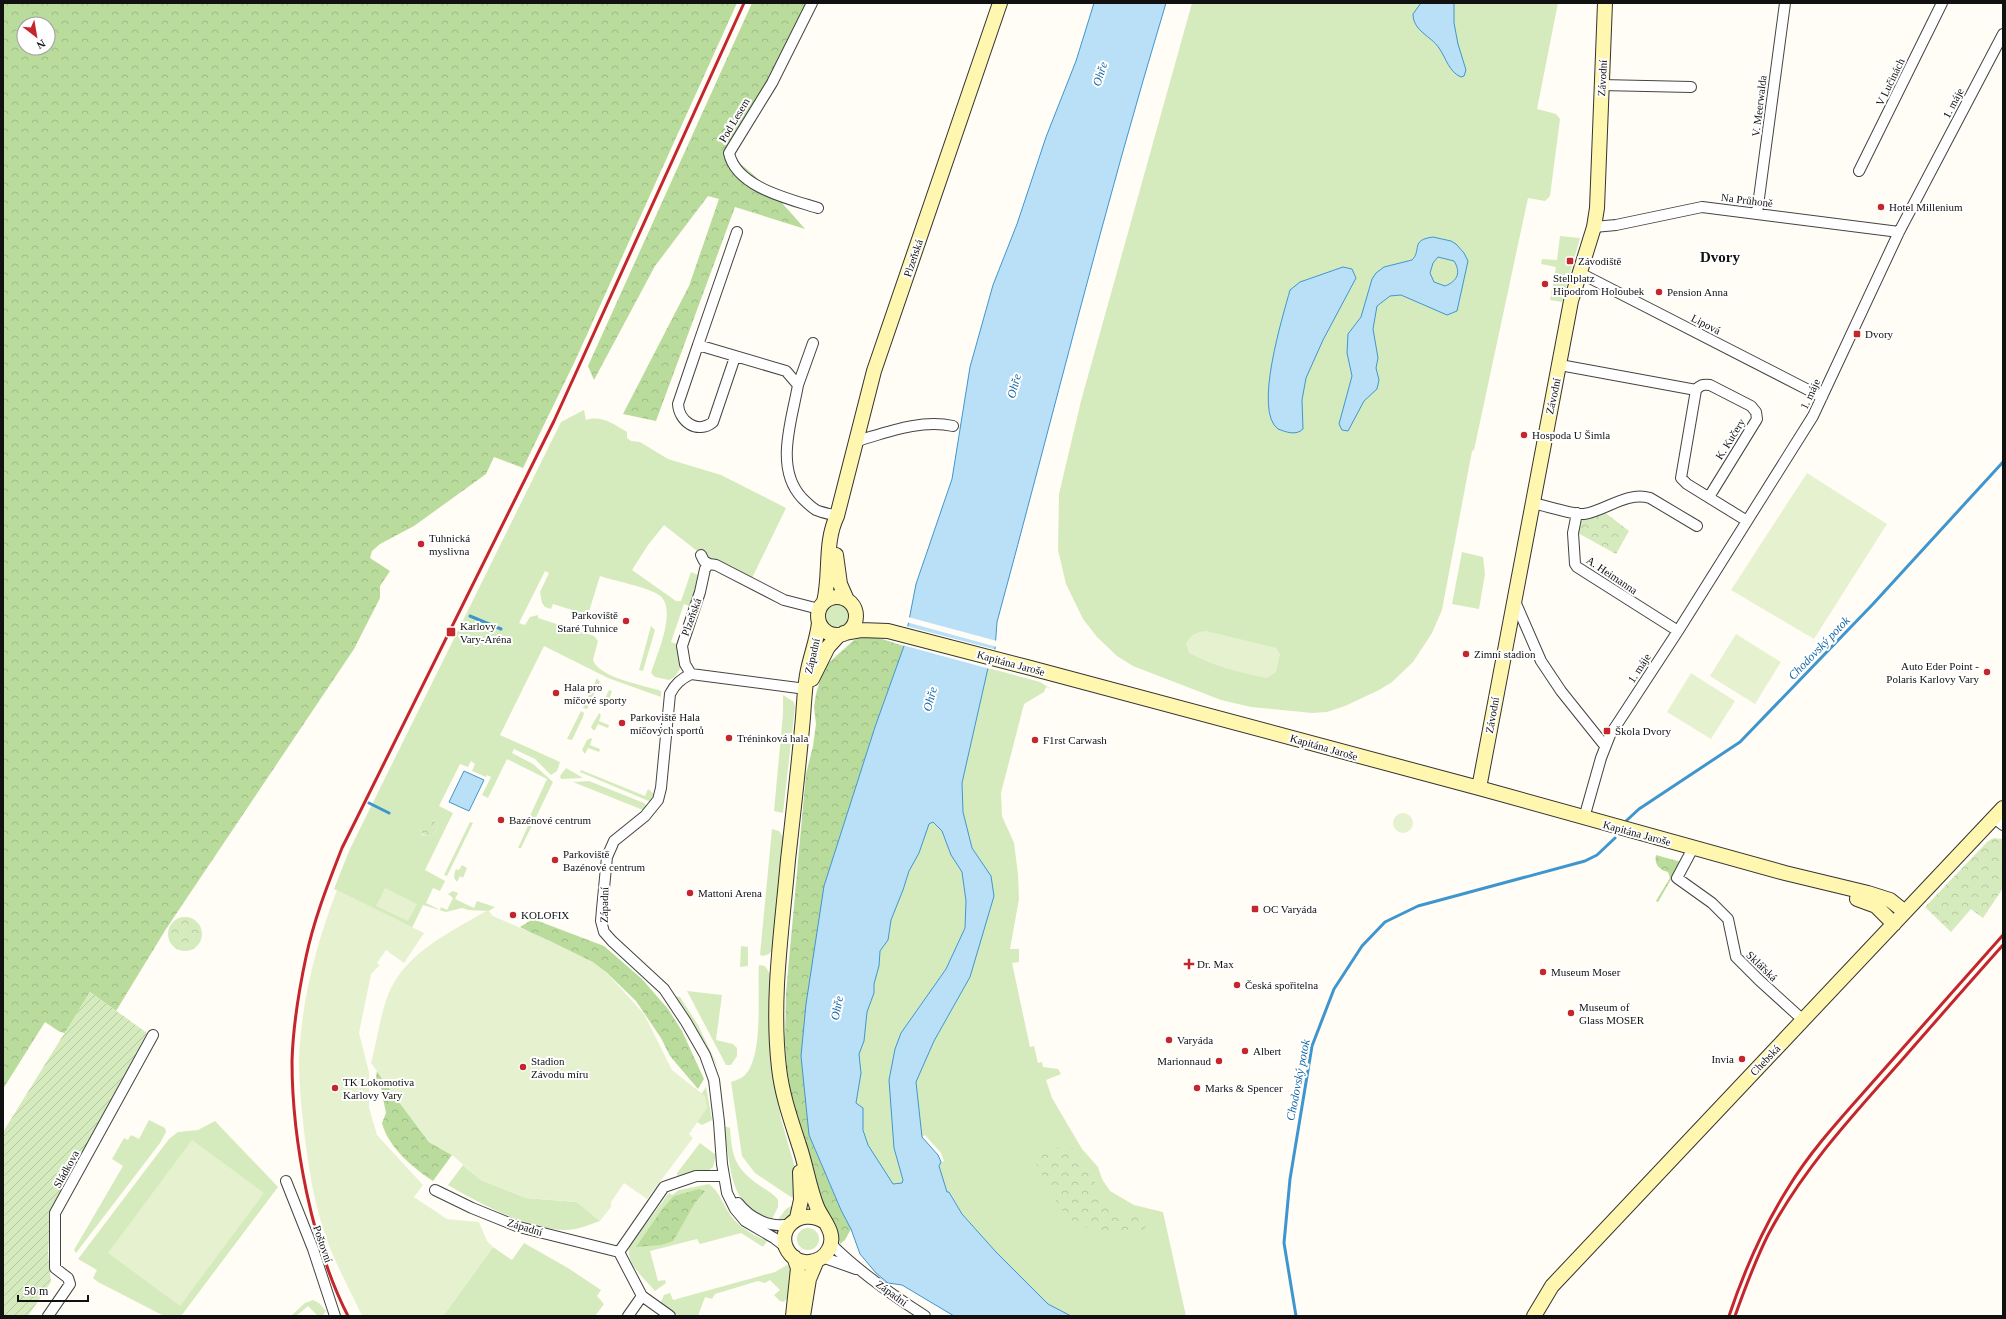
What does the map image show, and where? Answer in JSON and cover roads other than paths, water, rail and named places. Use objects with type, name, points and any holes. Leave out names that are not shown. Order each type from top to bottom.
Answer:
[{"type":"street","name":"Pod Lesem","points":[[812,3],[772,83],[728,153],[730,162],[737,170],[765,191],[818,208]]},
{"type":"street","name":"Plzeňská","points":[[822,605],[827,589],[828,554],[832,526],[837,516],[874,371],[1000,3]]},
{"type":"street","name":"Závodní","points":[[1479,788],[1571,301],[1594,227],[1597,208],[1605,3]]},
{"type":"street","name":"V. Meerwalda","points":[[1757,213],[1785,3]]},
{"type":"street","name":"V Lučinách","points":[[1859,171],[1942,3]]},
{"type":"street","name":"1. máje","points":[[1584,818],[1605,746],[1610,735],[1678,631],[1809,424],[1899,232],[2003,34]]},
{"type":"street","points":[[1601,85],[1691,87]]},
{"type":"street","name":"Na Průhoně","points":[[1594,227],[1616,225],[1702,207],[1899,232]]},
{"type":"street","points":[[735,357],[712,422],[708,426],[696,427],[682,418],[678,412],[678,404],[738,232]]},
{"type":"street","name":"Lipová","points":[[1580,273],[1822,397]]},
{"type":"street","points":[[813,343],[798,385],[788,439],[788,470],[795,490],[809,505],[816,510],[837,516]]},
{"type":"street","points":[[698,345],[786,371],[798,385]]},
{"type":"street","name":"K. Kučery","points":[[1560,364],[1696,390],[1699,386],[1710,385],[1752,406],[1756,412],[1757,419],[1709,497]]},
{"type":"street","points":[[1696,390],[1681,478],[1687,484],[1747,521]]},
{"type":"street","points":[[857,441],[925,424],[954,426]]},
{"type":"street","points":[[1532,503],[1583,514],[1625,500],[1644,496],[1650,498],[1697,526]]},
{"type":"street","name":"A. Heimanna","points":[[1576,513],[1573,533],[1575,564],[1577,568],[1678,631]]},
{"type":"street","name":"Plzeňská","points":[[837,516],[837,573],[842,591],[851,605]]},
{"type":"street","points":[[701,554],[704,561],[709,564],[716,565],[784,600],[822,605],[834,597],[851,605],[856,618],[854,623],[842,634],[828,633],[818,623],[822,605]]},
{"type":"street","name":"Plzeňská","points":[[691,674],[685,664],[682,646],[700,592],[705,569],[709,564]]},
{"type":"street","points":[[1514,598],[1541,661],[1561,691],[1605,746]]},
{"type":"street","name":"Kapitána Jaroše","points":[[851,605],[862,616],[888,631]]},
{"type":"street","name":"Západní","points":[[793,1316],[798,1268],[790,1253],[785,1234],[794,1221],[800,1208],[802,1186],[794,1134],[779,1068],[775,1000],[807,676],[818,623]]},
{"type":"street","name":"Kapitána Jaroše","points":[[842,634],[861,630],[888,631],[1028,667],[1479,788],[1760,867],[1868,892],[1890,900],[1905,912]]},
{"type":"street","name":"Západní","points":[[806,690],[828,647],[842,634]]},
{"type":"street","points":[[691,674],[806,690]]},
{"type":"street","name":"Západní","points":[[691,674],[682,678],[673,687],[670,694],[661,788],[656,805],[614,841],[610,848],[606,863],[602,921],[607,937],[664,989],[686,1022],[705,1055],[714,1080],[724,1178],[727,1193],[740,1215],[750,1225],[774,1238],[790,1253],[804,1262],[820,1259],[860,1270]]},
{"type":"street","name":"Chebská","points":[[1534,1316],[1552,1286],[1905,912],[2000,817]]},
{"type":"street","name":"Sklářská","points":[[1693,848],[1677,878],[1712,903],[1728,919],[1736,957],[1803,1020]]},
{"type":"street","name":"Kapitána Jaroše","points":[[1760,867],[1793,881],[1868,902],[1876,906],[1894,924]]},
{"type":"street","name":"Sládkova","points":[[48,1316],[70,1284],[68,1278],[55,1268],[56,1213],[153,1035]]},
{"type":"street","name":"Západní","points":[[794,1134],[799,1144],[815,1203],[829,1228],[831,1244],[860,1270],[894,1297],[926,1316]]},
{"type":"street","points":[[670,1316],[642,1296],[619,1252],[664,1187],[696,1176],[724,1178]]},
{"type":"street","name":"Západní","points":[[724,1178],[736,1200],[751,1216],[773,1225],[794,1221],[810,1215],[825,1222]]},
{"type":"street","name":"Poštovní","points":[[286,1181],[313,1249],[335,1316]]},
{"type":"street","name":"Západní","points":[[435,1190],[472,1208],[519,1227],[619,1252]]},
{"type":"street","points":[[803,1316],[809,1279],[820,1259],[831,1244]]},
{"type":"street","points":[[628,1316],[642,1296]]},
{"type":"water","name":"Ohře","points":[[1094,3],[1166,3],[1121,157],[997,622],[995,649],[988,668],[962,783],[963,812],[972,848],[991,876],[994,896],[970,977],[934,1041],[916,1082],[922,1137],[938,1155],[941,1162],[939,1166],[947,1192],[949,1192],[962,1214],[996,1252],[1048,1304],[1071,1316],[954,1316],[902,1285],[888,1283],[876,1273],[860,1254],[851,1229],[841,1210],[809,1135],[801,1056],[806,1004],[824,886],[875,727],[904,646],[916,584],[952,479],[970,367],[993,285],[1017,224],[1046,137],[1076,61]],"holes":[[[933,822],[942,831],[951,855],[962,872],[966,901],[965,928],[946,969],[901,1033],[895,1049],[889,1080],[894,1148],[903,1180],[902,1183],[893,1184],[868,1145],[863,1130],[863,1108],[856,1103],[861,1073],[859,1054],[864,1041],[867,1012],[874,993],[874,984],[879,966],[880,951],[888,940],[891,920],[909,871],[919,853],[929,824]]]},
{"type":"water","points":[[1421,3],[1454,3],[1454,23],[1458,44],[1466,70],[1464,76],[1461,77],[1453,72],[1436,44],[1416,25],[1413,14]]},
{"type":"water","points":[[1433,237],[1451,241],[1464,253],[1468,261],[1457,311],[1447,315],[1401,295],[1390,296],[1377,306],[1373,329],[1378,358],[1376,368],[1379,380],[1377,389],[1364,401],[1348,431],[1342,430],[1339,424],[1352,376],[1347,353],[1348,334],[1361,317],[1372,279],[1376,273],[1384,267],[1412,260],[1415,256],[1419,243],[1421,240]],"holes":[[[1438,257],[1454,261],[1458,272],[1453,282],[1445,286],[1434,282],[1430,273],[1433,263]]]},
{"type":"water","points":[[1343,267],[1352,269],[1356,278],[1323,340],[1306,378],[1302,400],[1303,429],[1294,433],[1278,429],[1271,419],[1268,403],[1269,384],[1272,362],[1290,290],[1300,282]]},
{"type":"water","points":[[464,771],[484,780],[469,811],[449,802]]},
{"type":"waterway","name":"Chodovský potok","points":[[1626,821],[1639,809],[1740,742],[1873,604],[2003,462]]},
{"type":"waterway","points":[[470,616],[501,629]]},
{"type":"waterway","points":[[369,803],[389,813]]},
{"type":"waterway","name":"Chodovský potok","points":[[1296,1316],[1284,1243],[1290,1179],[1312,1046],[1334,989],[1362,946],[1385,922],[1418,906],[1585,861],[1597,855],[1615,838]]},
{"type":"railway","points":[[348,1316],[335,1288],[314,1225],[300,1158],[293,1092],[292,1061],[297,1009],[301,982],[313,929],[342,848],[554,421],[744,3]]},
{"type":"railway","points":[[1729,1316],[1762,1234],[1779,1203],[1807,1160],[1838,1121],[2003,935]]},
{"type":"railway","points":[[1735,1316],[1750,1275],[1768,1235],[1782,1211],[1813,1165],[1864,1102],[2003,945]]},
{"type":"place","name":"Hotel Millenium","points":[[1881,207]]},
{"type":"place","name":"Závodiště","points":[[1570,261]]},
{"type":"place","name":"Stellplatz Hipodrom Holoubek","points":[[1545,284]]},
{"type":"place","name":"Pension Anna","points":[[1659,292]]},
{"type":"place","name":"Dvory","points":[[1857,334]]},
{"type":"place","name":"Hospoda U Šimla","points":[[1524,435]]},
{"type":"place","name":"Tuhnická myslivna","points":[[421,544]]},
{"type":"place","name":"Parkoviště Staré Tuhnice","points":[[626,621]]},
{"type":"place","name":"Karlovy Vary-Aréna","points":[[451,632]]},
{"type":"place","name":"Zimní stadion","points":[[1466,654]]},
{"type":"place","name":"Auto Eder Point - Polaris Karlovy Vary","points":[[1987,672]]},
{"type":"place","name":"Hala pro míčové sporty","points":[[556,693]]},
{"type":"place","name":"Parkoviště Hala míčových sportů","points":[[622,723]]},
{"type":"place","name":"Škola Dvory","points":[[1607,731]]},
{"type":"place","name":"Tréninková hala","points":[[729,738]]},
{"type":"place","name":"F1rst Carwash","points":[[1035,740]]},
{"type":"place","name":"Bazénové centrum","points":[[501,820]]},
{"type":"place","name":"Parkoviště Bazénové centrum","points":[[555,860]]},
{"type":"place","name":"Mattoni Arena","points":[[690,893]]},
{"type":"place","name":"OC Varyáda","points":[[1255,909]]},
{"type":"place","name":"KOLOFIX","points":[[513,915]]},
{"type":"place","name":"Dr. Max","points":[[1189,964]]},
{"type":"place","name":"Museum Moser","points":[[1543,972]]},
{"type":"place","name":"Česká spořitelna","points":[[1237,985]]},
{"type":"place","name":"Museum of Glass MOSER","points":[[1571,1013]]},
{"type":"place","name":"Varyáda","points":[[1169,1040]]},
{"type":"place","name":"Albert","points":[[1245,1051]]},
{"type":"place","name":"Invia","points":[[1742,1059]]},
{"type":"place","name":"Marionnaud","points":[[1219,1061]]},
{"type":"place","name":"Stadion Závodu míru","points":[[523,1067]]},
{"type":"place","name":"TK Lokomotiva Karlovy Vary","points":[[335,1088]]},
{"type":"place","name":"Marks & Spencer","points":[[1197,1088]]},
{"type":"district","name":"Dvory","points":[[1720,257]]}]
